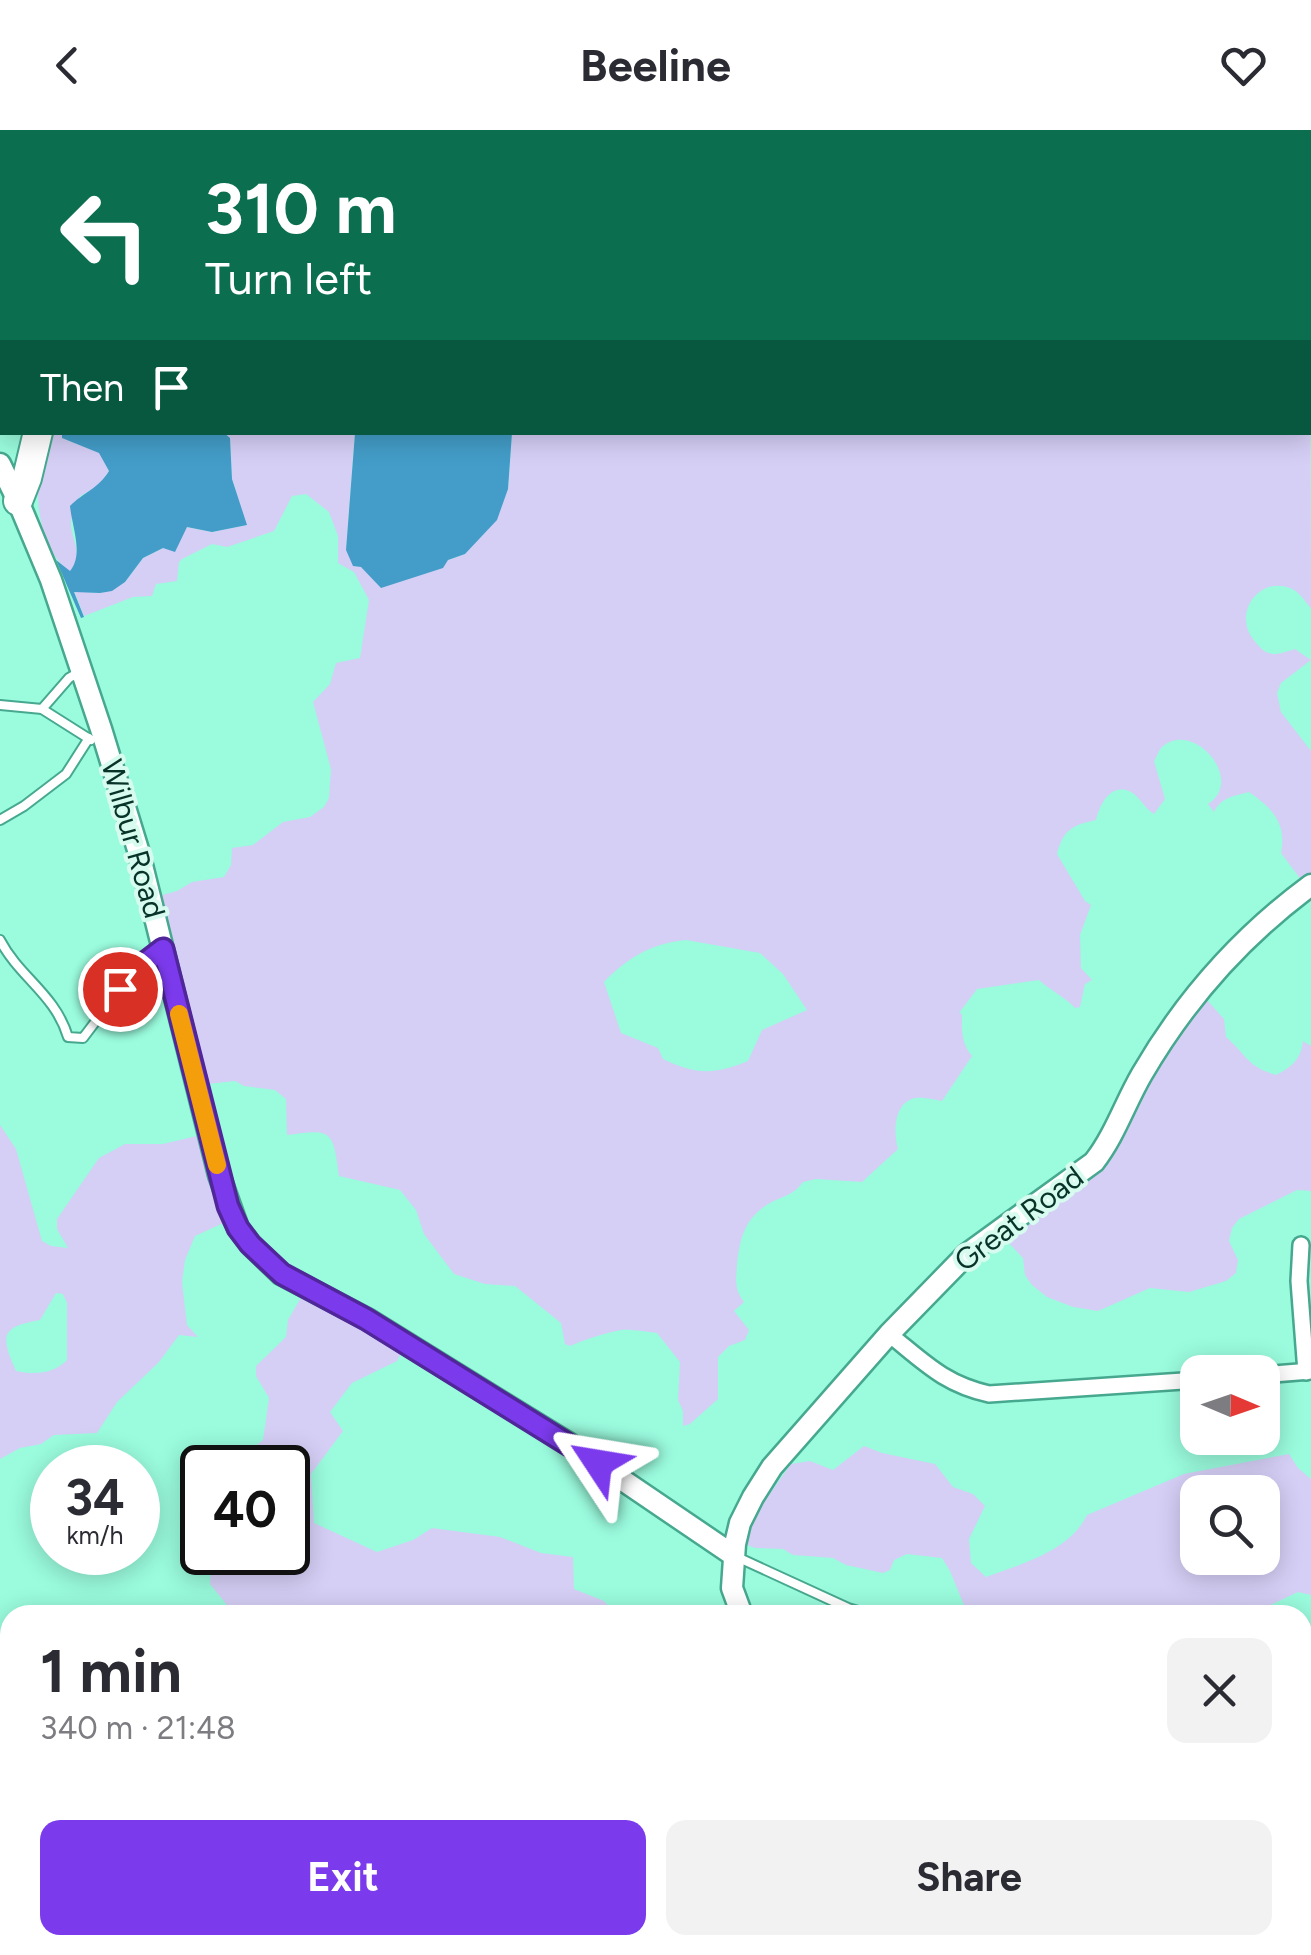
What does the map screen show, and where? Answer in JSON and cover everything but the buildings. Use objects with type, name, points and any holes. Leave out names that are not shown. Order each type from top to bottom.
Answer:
[{"type":"highway","points":[[18,501],[37,435]]},
{"type":"street","name":"Wilbur Road","points":[[0,464],[56,593],[108,750],[139,854],[228,1206],[238,1228],[282,1274],[366,1319],[571,1444],[733,1555]]},
{"type":"street","name":"Great Road","points":[[738,1605],[732,1588],[733,1555],[740,1523],[772,1466],[967,1254],[1094,1162],[1107,1146],[1140,1077],[1187,1007],[1228,956],[1311,886]]},
{"type":"street","points":[[1280,1374],[1308,1372],[1299,1281],[1301,1245]]},
{"type":"street","points":[[890,1334],[940,1375],[967,1389],[989,1394],[1180,1381]]},
{"type":"lane","points":[[42,709],[69,678],[82,671]]},
{"type":"lane","points":[[0,705],[42,709],[108,750]]},
{"type":"lane","points":[[0,820],[66,774],[89,738]]},
{"type":"lane","points":[[0,940],[9,957],[56,1009],[68,1037],[83,1038],[133,972],[163,949]]},
{"type":"lane","points":[[733,1555],[841,1605]]},
{"type":"shaded area","points":[[45,435],[62,435],[100,453],[109,471],[99,486],[80,496],[71,521],[77,552],[70,572],[48,544],[42,527],[38,488]]},
{"type":"shaded area","points":[[226,435],[355,435],[346,550],[448,560],[465,554],[508,489],[512,435],[1310,435],[1311,608],[1294,590],[1271,587],[1254,598],[1246,617],[1247,628],[1263,650],[1276,654],[1295,649],[1311,660],[1281,683],[1277,693],[1281,712],[1311,751],[1311,881],[1302,881],[1281,853],[1280,825],[1265,804],[1249,792],[1224,800],[1214,812],[1208,804],[1218,794],[1221,781],[1211,756],[1188,741],[1174,740],[1162,747],[1154,761],[1165,799],[1154,814],[1133,793],[1116,790],[1103,802],[1096,820],[1070,830],[1059,846],[1057,854],[1091,905],[1080,935],[1081,968],[1092,980],[1085,984],[1080,1007],[1075,1008],[1039,980],[977,989],[959,1013],[964,1041],[972,1056],[942,1101],[916,1098],[903,1105],[896,1126],[898,1149],[862,1182],[803,1182],[755,1215],[740,1245],[736,1284],[744,1302],[734,1311],[749,1330],[745,1340],[729,1346],[718,1357],[718,1399],[683,1426],[678,1400],[680,1362],[657,1333],[621,1330],[570,1346],[565,1344],[561,1323],[515,1286],[485,1284],[454,1274],[424,1234],[416,1210],[400,1190],[339,1176],[332,1141],[322,1133],[287,1135],[286,1099],[275,1090],[235,1081],[199,1085],[151,898],[192,882],[224,877],[231,865],[232,848],[253,845],[283,822],[310,817],[329,798],[331,769],[313,702],[330,684],[336,663],[360,658],[369,600],[354,572],[338,563],[338,536],[329,512],[306,494],[292,496],[274,531],[227,547],[212,544],[182,559],[177,581],[156,584],[152,596],[133,597],[84,616],[74,591],[100,593],[125,582],[143,558],[163,548],[187,527],[212,532],[246,525],[232,479],[230,438]],"holes":[[[686,940],[760,953],[783,974],[807,1010],[762,1030],[748,1061],[715,1071],[686,1068],[663,1059],[658,1048],[621,1033],[604,982],[641,953]]]},
{"type":"shaded area","points":[[1197,989],[1224,1019],[1226,1037],[1259,1068],[1276,1075],[1295,1062],[1303,1041],[1311,1046],[1311,1191],[1297,1190],[1239,1219],[1229,1241],[1238,1260],[1236,1273],[1226,1281],[1189,1292],[1150,1288],[1098,1311],[1047,1297],[1032,1285],[1025,1275],[1023,1258],[1003,1237],[1097,1151]]},
{"type":"shaded area","points":[[0,1125],[16,1149],[42,1241],[68,1248],[57,1229],[57,1219],[99,1158],[125,1144],[163,1144],[205,1134],[232,1219],[195,1236],[185,1260],[182,1282],[187,1325],[198,1337],[179,1335],[159,1362],[117,1402],[97,1433],[54,1435],[41,1444],[20,1448],[0,1459]],"holes":[[[56,1293],[63,1294],[67,1303],[67,1360],[43,1372],[16,1371],[7,1335],[18,1326],[40,1320]]]},
{"type":"shaded area","points":[[303,1294],[405,1346],[397,1361],[352,1383],[330,1412],[343,1431],[311,1474],[314,1523],[377,1552],[413,1540],[432,1528],[500,1537],[541,1553],[573,1557],[574,1589],[607,1605],[227,1605],[210,1584],[211,1575],[310,1575],[310,1445],[257,1445],[263,1440],[269,1398],[256,1376],[256,1366],[286,1337],[288,1320]]},
{"type":"shaded area","points":[[864,1446],[935,1464],[953,1487],[973,1494],[985,1506],[969,1539],[971,1563],[986,1577],[1057,1547],[1087,1515],[1180,1476],[1180,1575],[1280,1575],[1280,1475],[1182,1475],[1289,1454],[1311,1479],[1311,1595],[1298,1592],[1270,1605],[964,1605],[942,1558],[907,1554],[894,1560],[890,1570],[883,1573],[833,1558],[793,1555],[783,1549],[755,1548],[736,1541],[791,1464],[810,1461],[833,1470]]},
{"type":"water","points":[[226,435],[230,438],[232,479],[247,525],[212,532],[187,527],[175,552],[163,548],[143,558],[125,582],[112,591],[74,592],[84,617],[81,618],[56,560],[70,571],[77,548],[70,506],[109,471],[99,453],[62,438]]},
{"type":"water","points":[[355,435],[512,435],[508,489],[497,520],[465,554],[448,560],[443,568],[381,588],[361,567],[353,566],[346,550]]},
{"type":"slow traffic","points":[[179,1014],[217,1165]]},
{"type":"route","points":[[120,989],[133,972],[163,949],[228,1206],[238,1228],[265,1259],[282,1274],[438,1362],[598,1463]]}]
